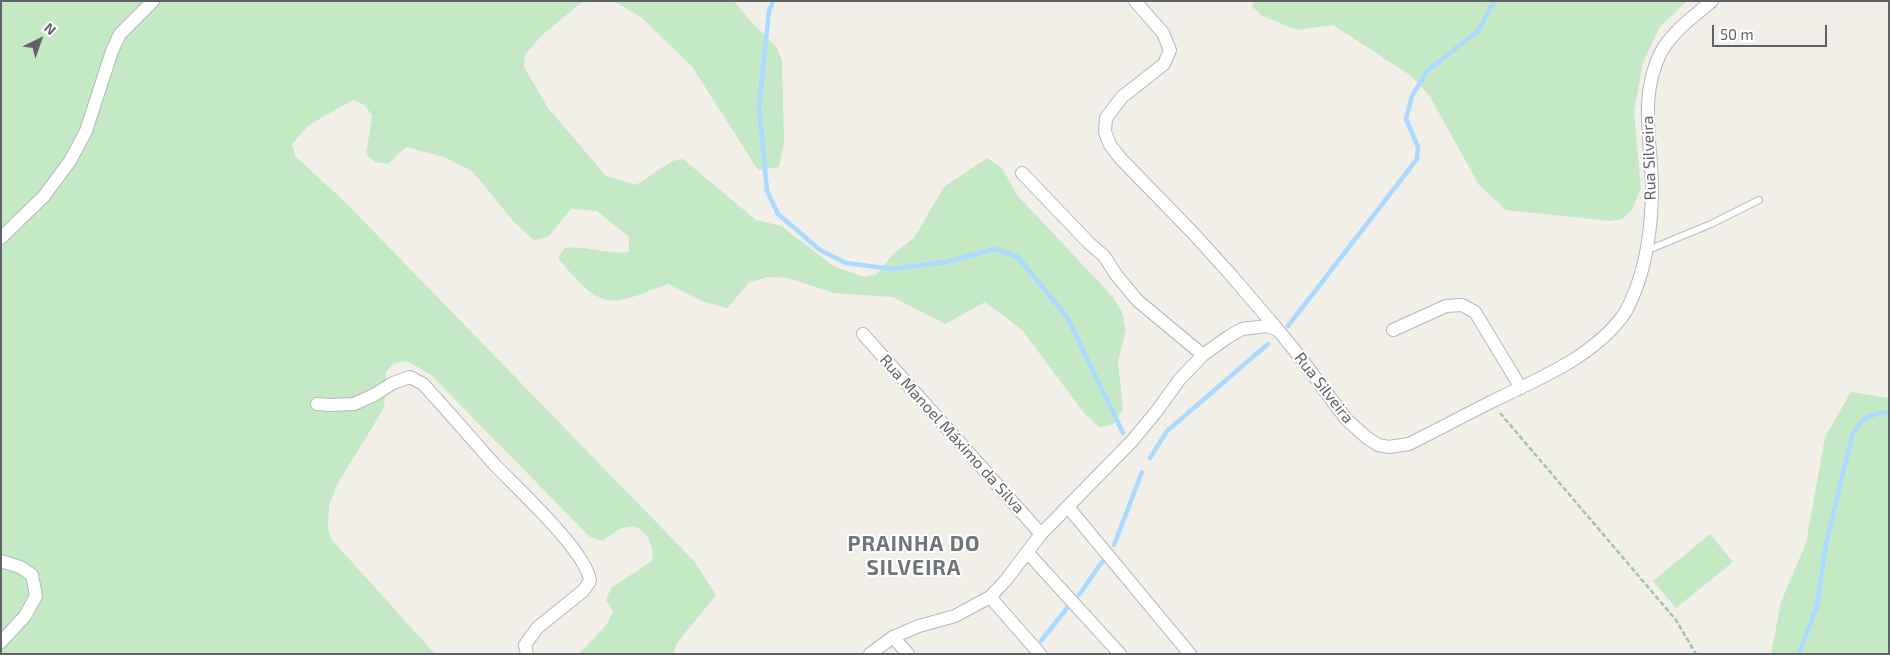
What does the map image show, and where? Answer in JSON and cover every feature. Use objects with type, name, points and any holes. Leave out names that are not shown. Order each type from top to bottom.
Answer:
[{"type":"street","points":[[1,238],[44,196],[73,156],[86,131],[112,51],[120,34],[153,1]]},
{"type":"street","name":"Rua Silveira","points":[[1135,1],[1163,33],[1170,50],[1164,64],[1122,96],[1106,118],[1105,132],[1110,145],[1136,176],[1193,233],[1231,275],[1300,357],[1346,419],[1378,445],[1389,447],[1409,444],[1567,363],[1589,349],[1623,316],[1633,295],[1648,250],[1652,186],[1647,111],[1648,89],[1662,52],[1670,39],[1712,1]]},
{"type":"street","points":[[1022,173],[1089,243],[1104,256],[1117,276],[1138,301],[1203,356]]},
{"type":"street","points":[[1393,330],[1446,306],[1462,305],[1475,312],[1521,388]]},
{"type":"street","points":[[870,654],[893,637],[919,626],[955,616],[990,597],[1006,580],[1041,534],[1132,441],[1180,379],[1203,356],[1242,329],[1267,326],[1278,330]]},
{"type":"street","name":"Rua Manoel Máximo da Silva","points":[[863,334],[1041,534]]},
{"type":"street","points":[[317,404],[354,404],[374,395],[393,383],[410,377],[423,384],[495,464],[553,524],[586,567],[590,581],[583,590],[531,635],[524,649],[527,654]]},
{"type":"street","points":[[1068,506],[1190,654]]},
{"type":"street","points":[[1028,552],[1120,654]]},
{"type":"street","points":[[1,561],[20,567],[32,575],[36,596],[25,616],[1,642]]},
{"type":"street","points":[[990,597],[1040,654]]},
{"type":"street","points":[[893,637],[908,654]]},
{"type":"lane","points":[[1648,250],[1711,224],[1759,200]]},
{"type":"path","points":[[1491,402],[1676,620],[1696,654]]},
{"type":"green space","points":[[1,1],[589,1],[581,3],[541,36],[525,55],[524,67],[548,108],[606,176],[636,185],[672,161],[683,159],[756,220],[781,226],[835,267],[865,277],[877,274],[893,254],[914,238],[944,187],[987,158],[1002,168],[1017,195],[1112,296],[1122,312],[1126,330],[1118,361],[1123,410],[1112,425],[1099,427],[1084,413],[1022,330],[985,302],[945,324],[893,297],[834,293],[788,278],[767,277],[749,283],[727,308],[702,301],[668,284],[625,299],[610,300],[601,298],[584,287],[558,258],[565,248],[573,247],[621,253],[629,252],[629,237],[597,211],[571,209],[548,237],[534,240],[514,222],[473,172],[444,157],[406,147],[388,164],[375,162],[366,154],[372,116],[365,105],[353,100],[309,125],[292,144],[295,156],[344,201],[694,561],[716,595],[677,643],[673,654],[579,654],[608,623],[613,611],[606,600],[611,588],[653,560],[653,553],[646,535],[637,528],[631,527],[620,529],[602,541],[590,537],[430,374],[407,361],[394,363],[386,372],[384,408],[338,483],[329,505],[328,529],[332,540],[435,654],[1,654]]},
{"type":"green space","points":[[614,1],[734,1],[751,22],[777,48],[782,60],[784,142],[779,167],[758,170],[693,68],[642,18]]},
{"type":"green space","points":[[1254,1],[1687,1],[1659,28],[1643,63],[1634,112],[1641,189],[1631,211],[1622,219],[1610,221],[1506,210],[1479,185],[1429,95],[1410,75],[1333,25],[1296,30],[1261,15],[1252,6]]},
{"type":"green space","points":[[1851,392],[1889,398],[1889,654],[1771,654],[1781,602],[1806,543],[1825,437]]},
{"type":"green space","points":[[1710,534],[1733,562],[1676,608],[1653,581]]},
{"type":"waterway","points":[[773,1],[769,11],[759,106],[767,191],[778,214],[820,250],[846,263],[892,269],[946,262],[995,249],[1018,257],[1067,317],[1123,433]]},
{"type":"waterway","points":[[1288,326],[1417,159],[1418,147],[1406,119],[1412,96],[1427,71],[1479,30],[1494,1]]},
{"type":"waterway","points":[[1150,458],[1167,431],[1268,344]]},
{"type":"waterway","points":[[1799,654],[1817,606],[1826,544],[1852,436],[1866,418],[1889,412]]},
{"type":"waterway","points":[[1114,545],[1142,472]]},
{"type":"waterway","points":[[1079,595],[1102,562]]},
{"type":"waterway","points":[[1041,641],[1068,607]]},
{"type":"district","name":"PRAINHA DO SILVEIRA","points":[[914,556]]}]
